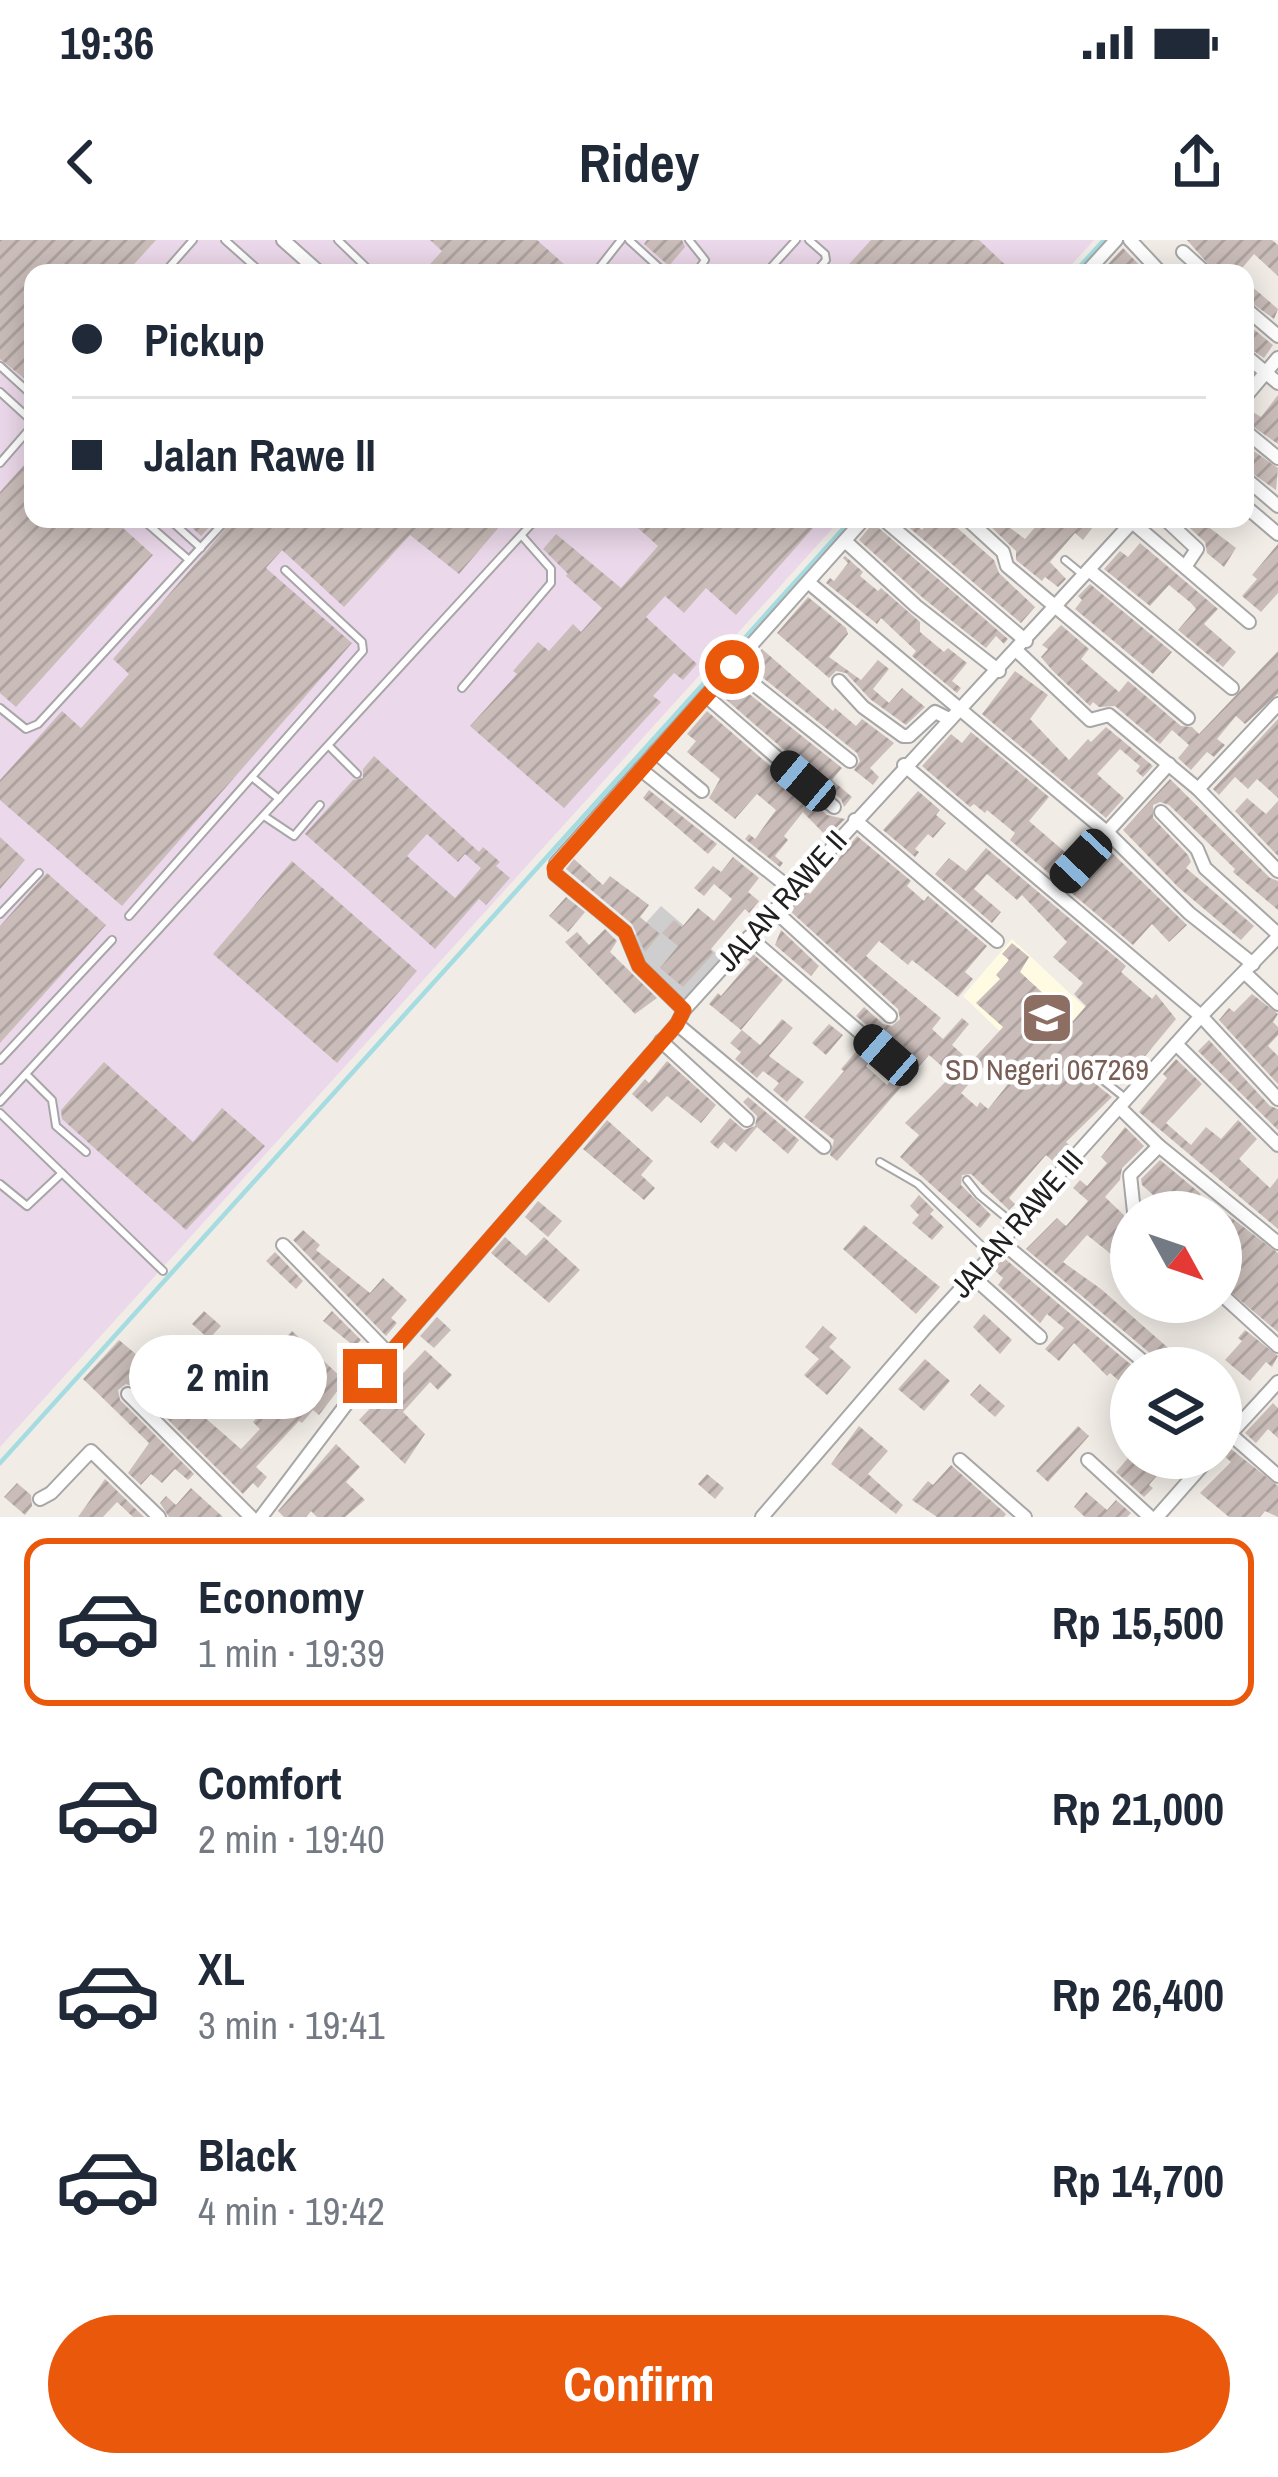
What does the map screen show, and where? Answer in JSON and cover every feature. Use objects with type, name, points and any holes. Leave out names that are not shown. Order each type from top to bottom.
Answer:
[{"type":"street","points":[[284,240],[310,264]]},
{"type":"street","points":[[1094,264],[1116,240]]},
{"type":"street","points":[[1130,240],[1153,264]]},
{"type":"street","points":[[1183,252],[1196,264]]},
{"type":"street","points":[[1254,316],[1278,336]]},
{"type":"street","points":[[1272,378],[1278,358]]},
{"type":"street","points":[[1254,438],[1278,458]]},
{"type":"street","points":[[1254,486],[1278,506]]},
{"type":"street","points":[[1254,514],[1278,534]]},
{"type":"street","points":[[824,1147],[680,1017],[639,966],[625,932],[555,874],[554,868],[856,528]]},
{"type":"street","points":[[893,528],[1021,646],[1090,720],[1109,715],[1198,789],[1278,871]]},
{"type":"street","points":[[977,528],[1003,552],[1006,566],[1188,718]]},
{"type":"street","name":"JALAN RAWE II","points":[[261,1517],[351,1398],[749,938],[1128,528]]},
{"type":"street","points":[[1142,528],[1250,622]]},
{"type":"street","points":[[1175,528],[1198,549],[1185,567]]},
{"type":"street","points":[[845,541],[916,606],[999,671]]},
{"type":"street","points":[[1087,573],[1232,688]]},
{"type":"street","points":[[808,582],[952,713],[1107,832],[1249,969],[1278,1004]]},
{"type":"street","points":[[732,667],[850,761]]},
{"type":"street","points":[[839,682],[862,707],[903,736],[935,712],[952,713]]},
{"type":"street","points":[[706,696],[834,807]]},
{"type":"street","points":[[1198,789],[1278,704]]},
{"type":"street","points":[[655,752],[702,791]]},
{"type":"street","points":[[1055,889],[1169,764]]},
{"type":"street","points":[[904,765],[1201,1016],[1278,1099]]},
{"type":"street","points":[[640,769],[792,890]]},
{"type":"street","points":[[1160,812],[1196,849],[1205,868],[1278,936]]},
{"type":"street","points":[[855,820],[997,941]]},
{"type":"street","points":[[774,910],[890,1016]]},
{"type":"street","name":"JALAN RAWE III","points":[[763,1517],[1003,1244],[1014,1224],[1278,936]]},
{"type":"street","points":[[749,938],[886,1055]]},
{"type":"street","points":[[661,1041],[747,1120]]},
{"type":"street","points":[[1176,1044],[1278,1145]]},
{"type":"street","points":[[1123,1104],[1159,1146],[1278,1243]]},
{"type":"street","points":[[1132,1191],[1130,1175],[1159,1146]]},
{"type":"street","points":[[1003,1244],[1126,1347]]},
{"type":"street","points":[[283,1245],[390,1354]]},
{"type":"street","points":[[972,1276],[1040,1336]]},
{"type":"street","points":[[1242,1313],[1278,1346]]},
{"type":"street","points":[[1242,1419],[1275,1390]]},
{"type":"street","points":[[128,1394],[250,1517]]},
{"type":"street","points":[[1242,1449],[1278,1477]]},
{"type":"street","points":[[40,1499],[91,1451],[159,1517]]},
{"type":"street","points":[[960,1460],[1025,1517]]},
{"type":"street","points":[[1088,1460],[1154,1517],[1189,1479]]},
{"type":"lane","points":[[172,264],[193,240]]},
{"type":"lane","points":[[225,240],[252,264]]},
{"type":"lane","points":[[338,240],[363,264]]},
{"type":"lane","points":[[603,264],[625,240],[654,264]]},
{"type":"lane","points":[[689,240],[705,260],[702,264]]},
{"type":"lane","points":[[774,264],[796,240]]},
{"type":"lane","points":[[809,240],[825,254],[823,264]]},
{"type":"lane","points":[[0,366],[24,388]]},
{"type":"lane","points":[[0,392],[24,415]]},
{"type":"lane","points":[[0,463],[24,434]]},
{"type":"lane","points":[[152,528],[189,560]]},
{"type":"lane","points":[[179,528],[201,548]]},
{"type":"lane","points":[[0,708],[26,729],[38,724],[219,528]]},
{"type":"lane","points":[[0,1102],[529,528]]},
{"type":"lane","points":[[462,688],[551,583],[551,568],[522,536]]},
{"type":"lane","points":[[1065,560],[1087,573]]},
{"type":"lane","points":[[129,916],[363,651],[362,642],[285,570]]},
{"type":"lane","points":[[328,746],[356,774]]},
{"type":"lane","points":[[252,777],[279,800]]},
{"type":"lane","points":[[264,816],[294,836],[320,805]]},
{"type":"lane","points":[[0,914],[39,873]]},
{"type":"lane","points":[[0,1060],[112,940]]},
{"type":"lane","points":[[1094,1072],[1123,1104]]},
{"type":"lane","points":[[26,1074],[52,1100],[56,1126],[86,1152]]},
{"type":"lane","points":[[0,1113],[163,1270]]},
{"type":"lane","points":[[880,1162],[918,1184],[991,1255]]},
{"type":"lane","points":[[0,1184],[27,1206],[62,1173]]},
{"type":"lane","points":[[967,1180],[1014,1224]]},
{"type":"shaded area","points":[[0,240],[1094,240],[1072,264],[24,264],[24,528],[833,528],[0,1447]]},
{"type":"shaded area","points":[[661,906],[723,959],[684,1002],[642,964],[634,936]]},
{"type":"shaded area","points":[[1012,939],[1127,1047],[1074,1102],[963,996]]},
{"type":"building","points":[[0,240],[156,240],[134,264],[24,264],[24,378],[0,359]]},
{"type":"building","points":[[430,240],[537,240],[564,264],[430,264],[442,251]]},
{"type":"building","points":[[647,240],[682,240],[685,247],[667,264],[644,244]]},
{"type":"building","points":[[871,240],[979,240],[1004,264],[849,264]]},
{"type":"building","points":[[1187,240],[1272,240],[1278,245],[1278,276],[1254,254],[1246,264],[1208,264]]},
{"type":"building","points":[[1123,248],[1138,264],[1108,264]]},
{"type":"building","points":[[1254,288],[1278,309],[1274,319],[1254,305]]},
{"type":"building","points":[[1254,329],[1273,345],[1264,358],[1254,351]]},
{"type":"building","points":[[1278,395],[1278,444],[1254,427],[1254,413],[1261,417]]},
{"type":"building","points":[[1254,451],[1278,468],[1276,490],[1254,474]]},
{"type":"building","points":[[24,465],[24,528],[123,528],[153,555],[16,707],[0,693],[0,492]]},
{"type":"building","points":[[226,528],[498,528],[459,574],[410,535],[344,607],[282,550],[266,568],[352,643],[122,906],[0,800],[0,780],[62,711],[81,728],[129,674],[113,659]]},
{"type":"building","points":[[638,528],[813,528],[736,615],[706,588],[684,613],[665,596],[646,617],[697,664],[683,680],[674,673],[653,696],[661,702],[564,808],[470,726],[517,674],[513,671],[538,642],[549,651],[573,624],[581,632],[602,608],[543,549],[556,534],[621,588],[658,546]]},
{"type":"building","points":[[869,528],[879,528],[1008,639],[1004,644],[996,636],[986,648],[859,540]]},
{"type":"building","points":[[910,528],[957,528],[994,560],[999,573],[1035,607],[1021,623]]},
{"type":"building","points":[[992,528],[1010,528],[1025,539],[1034,528],[1092,528],[1083,540],[1075,533],[1050,562],[1066,579],[1058,587],[1045,577],[1042,581],[1016,560],[1016,551]]},
{"type":"building","points":[[1190,528],[1210,528],[1236,548],[1224,567],[1207,553],[1205,542]]},
{"type":"building","points":[[1140,543],[1218,609],[1204,624],[1236,652],[1223,667],[1178,630],[1196,609],[1191,603],[1169,585],[1150,606],[1104,569],[1120,551],[1128,557]]},
{"type":"building","points":[[1278,544],[1278,593],[1261,612],[1242,596],[1257,579],[1252,575]]},
{"type":"building","points":[[845,556],[863,572],[860,576],[920,622],[920,632],[967,663],[952,681],[961,688],[957,693],[912,656],[916,651],[881,618],[877,624],[826,583],[830,578],[834,581],[848,563]]},
{"type":"building","points":[[1090,584],[1172,652],[1153,674],[1075,609],[1082,600],[1078,596]]},
{"type":"building","points":[[808,597],[846,628],[848,634],[829,657],[861,680],[878,660],[889,669],[873,689],[889,703],[902,688],[925,707],[906,725],[870,699],[846,673],[836,671],[829,678],[777,633]]},
{"type":"building","points":[[1061,625],[1089,649],[1081,659],[1119,692],[1128,681],[1181,726],[1199,734],[1278,651],[1278,694],[1245,724],[1236,716],[1217,739],[1225,745],[1214,757],[1207,752],[1191,770],[1178,758],[1189,745],[1172,730],[1160,744],[1115,706],[1099,707],[1093,702],[1090,706],[1052,670],[1041,657],[1048,649],[1042,645]]},
{"type":"building","points":[[762,649],[833,711],[835,708],[856,726],[862,719],[894,743],[870,768],[879,777],[873,785],[854,770],[860,761],[857,753],[747,665]]},
{"type":"building","points":[[1015,671],[1048,695],[1030,719],[1069,760],[1106,727],[1153,766],[1143,777],[1136,771],[1140,766],[1120,749],[1097,774],[1124,798],[1106,818],[982,714]]},
{"type":"building","points":[[738,685],[842,768],[832,780],[852,797],[844,807],[841,799],[723,697]]},
{"type":"building","points":[[707,711],[827,815],[845,819],[827,837],[803,812],[775,856],[783,863],[780,867],[745,839],[749,834],[755,839],[776,810],[757,794],[735,819],[709,798],[720,779],[687,752],[696,741],[687,734]]},
{"type":"building","points":[[1278,719],[1278,798],[1257,779],[1248,789],[1235,777],[1219,795],[1213,789]]},
{"type":"building","points":[[971,732],[1049,797],[1029,821],[1066,853],[1082,833],[1088,838],[1052,876],[1010,840],[1015,833],[987,810],[974,804],[970,807],[922,766],[951,734],[962,743]]},
{"type":"building","points":[[374,756],[479,852],[483,847],[500,862],[496,866],[510,878],[486,905],[479,899],[435,949],[305,834],[353,780],[363,778],[363,769]],"holes":[[[427,834],[458,862],[465,854],[481,868],[455,898],[407,856]]]},
{"type":"building","points":[[1170,779],[1278,881],[1278,910],[1233,872],[1169,805],[1153,805],[1153,818],[1188,855],[1191,862],[1186,868],[1254,926],[1241,940],[1178,887],[1123,830]]},
{"type":"building","points":[[649,790],[717,844],[708,854],[643,798]]},
{"type":"building","points":[[918,791],[940,810],[936,815],[946,823],[933,838],[928,834],[915,849],[919,852],[915,857],[883,830]]},
{"type":"building","points":[[1247,798],[1266,814],[1278,801],[1278,856],[1235,811]]},
{"type":"building","points":[[857,836],[911,881],[907,886],[924,901],[928,896],[987,946],[965,972],[973,979],[958,997],[879,941],[866,956],[941,1018],[932,1029],[943,1039],[962,1018],[969,1024],[952,1045],[971,1062],[1003,1027],[976,1003],[1000,979],[996,975],[1009,960],[1002,954],[1012,943],[1029,957],[1020,972],[1073,1021],[1086,1006],[1074,994],[1083,983],[1053,957],[1067,942],[1022,895],[1017,900],[987,874],[974,889],[1001,912],[992,923],[935,874],[949,858],[966,871],[986,848],[1126,966],[1121,972],[1152,999],[1156,994],[1176,1019],[1121,1085],[1098,1067],[1089,1067],[1088,1078],[1112,1097],[1066,1142],[1070,1146],[1055,1163],[1046,1155],[1009,1198],[1015,1204],[1009,1210],[971,1174],[962,1175],[961,1185],[991,1215],[980,1228],[900,1157],[919,1135],[905,1123],[952,1075],[929,1055],[837,1161],[830,1155],[834,1140],[804,1117],[860,1047],[873,1057],[866,1066],[887,1085],[906,1064],[856,1016],[864,1007],[892,1026],[900,1019],[898,1009],[789,910],[807,891],[810,894]],"holes":[[[989,1061],[1013,1078],[988,1109],[980,1102],[977,1107],[961,1093]]]},
{"type":"building","points":[[0,837],[25,860],[0,889]]},
{"type":"building","points":[[1107,848],[1187,925],[1169,942],[1152,924],[1133,945],[1068,890]]},
{"type":"building","points":[[733,857],[759,878],[748,892],[759,901],[749,913],[745,909],[683,987],[660,968],[678,946],[662,933],[674,920],[682,927],[698,908],[714,921],[732,899],[714,884],[704,896],[694,888],[713,866],[721,872]]},
{"type":"building","points":[[574,859],[603,885],[610,876],[649,905],[640,917],[660,934],[645,952],[632,924],[566,869]]},
{"type":"building","points":[[292,861],[417,971],[337,1063],[213,954]]},
{"type":"building","points":[[47,873],[106,925],[0,1043],[0,926]]},
{"type":"building","points":[[566,897],[585,912],[568,932],[549,916]]},
{"type":"building","points":[[605,929],[617,941],[610,952],[657,998],[635,1014],[565,942],[577,932],[589,945]]},
{"type":"building","points":[[781,930],[819,966],[811,976],[775,945]]},
{"type":"building","points":[[751,952],[783,980],[741,1030],[709,1004],[750,962],[746,958]]},
{"type":"building","points":[[1252,994],[1278,1014],[1273,1022],[1278,1035],[1268,1046],[1278,1056],[1278,1084],[1219,1020]]},
{"type":"building","points":[[782,1019],[793,1028],[769,1056],[804,1082],[787,1102],[773,1090],[779,1083],[763,1071],[757,1078],[735,1059],[741,1052],[730,1043],[742,1030],[760,1045]]},
{"type":"building","points":[[829,1024],[843,1035],[826,1055],[812,1043]]},
{"type":"building","points":[[1209,1040],[1278,1109],[1278,1130],[1198,1051]]},
{"type":"building","points":[[1176,1059],[1202,1084],[1166,1123],[1191,1145],[1206,1127],[1221,1139],[1238,1120],[1257,1139],[1239,1159],[1270,1188],[1278,1178],[1278,1229],[1242,1199],[1242,1191],[1233,1191],[1139,1112],[1167,1078],[1163,1074]]},
{"type":"building","points":[[667,1061],[716,1105],[701,1123],[667,1096],[652,1112],[632,1094],[645,1079],[649,1083]]},
{"type":"building","points":[[104,1062],[193,1142],[222,1108],[265,1146],[186,1230],[62,1119],[61,1110]]},
{"type":"building","points":[[748,1097],[799,1140],[788,1154],[757,1127],[736,1152],[724,1142],[718,1149],[710,1142],[730,1118],[744,1130],[755,1126],[757,1116],[743,1102]]},
{"type":"building","points":[[607,1120],[653,1161],[641,1175],[655,1188],[644,1200],[583,1149]]},
{"type":"building","points":[[1125,1127],[1144,1146],[1122,1168],[1120,1180],[1105,1197],[1110,1202],[1110,1253],[1087,1235],[1063,1262],[1110,1297],[1110,1320],[1026,1249],[1057,1218],[1066,1226],[1088,1201],[1073,1188],[1080,1180],[1087,1186],[1107,1163],[1101,1157]]},
{"type":"building","points":[[1160,1160],[1197,1191],[1149,1191],[1141,1179]]},
{"type":"building","points":[[919,1195],[944,1227],[932,1240],[912,1223],[919,1215],[910,1206]]},
{"type":"building","points":[[538,1201],[562,1221],[548,1237],[525,1217]]},
{"type":"building","points":[[864,1225],[940,1287],[916,1314],[843,1249]]},
{"type":"building","points":[[1242,1226],[1278,1253],[1278,1332],[1242,1302]]},
{"type":"building","points":[[303,1230],[320,1245],[316,1250],[370,1293],[383,1278],[407,1300],[391,1318],[397,1323],[386,1336],[293,1240]]},
{"type":"building","points":[[505,1237],[526,1256],[544,1237],[580,1270],[549,1303],[491,1253]]},
{"type":"building","points":[[275,1252],[303,1281],[296,1289],[266,1261]]},
{"type":"building","points":[[1004,1258],[1110,1347],[1110,1373],[1107,1376],[1074,1343],[1059,1361],[1045,1349],[1064,1328],[1047,1314],[1040,1323],[998,1285],[1003,1278],[993,1269]]},
{"type":"building","points":[[204,1311],[221,1326],[209,1339],[192,1324]]},
{"type":"building","points":[[332,1311],[361,1340],[355,1347],[323,1321]]},
{"type":"building","points":[[984,1314],[1012,1340],[1000,1354],[973,1327]]},
{"type":"building","points":[[437,1317],[451,1330],[434,1348],[420,1336]]},
{"type":"building","points":[[1114,1323],[1140,1323],[1167,1347],[1143,1347]]},
{"type":"building","points":[[823,1326],[837,1338],[829,1347],[851,1367],[827,1395],[804,1375],[819,1359],[805,1347]]},
{"type":"building","points":[[1245,1330],[1278,1356],[1272,1367],[1266,1362],[1250,1381],[1242,1374],[1242,1347],[1237,1347],[1242,1341],[1238,1338]]},
{"type":"building","points":[[292,1331],[345,1381],[319,1415],[313,1410],[299,1421],[256,1467],[267,1477],[258,1488],[253,1483],[243,1494],[135,1387],[126,1384],[118,1390],[120,1400],[194,1474],[188,1480],[175,1469],[162,1483],[151,1474],[141,1485],[128,1473],[149,1443],[83,1379],[119,1340],[137,1355],[140,1352],[172,1389],[241,1449],[260,1429],[253,1422],[272,1401],[255,1384],[269,1368],[263,1363]]},
{"type":"building","points":[[425,1350],[452,1375],[438,1390],[430,1382],[403,1412],[425,1434],[405,1464],[359,1420]]},
{"type":"building","points":[[925,1359],[950,1381],[924,1411],[898,1389]]},
{"type":"building","points":[[980,1384],[1005,1406],[995,1417],[970,1395]]},
{"type":"building","points":[[1273,1403],[1278,1408],[1278,1438],[1268,1429],[1256,1443],[1245,1433]]},
{"type":"building","points":[[859,1426],[888,1451],[868,1474],[903,1505],[896,1514],[831,1464]]},
{"type":"building","points":[[1078,1426],[1089,1436],[1048,1482],[1036,1471]]},
{"type":"building","points":[[336,1444],[360,1467],[346,1482],[365,1500],[345,1517],[317,1517],[311,1511],[306,1517],[284,1517],[278,1511]]},
{"type":"building","points":[[1242,1458],[1278,1486],[1278,1517],[1265,1511],[1260,1517],[1229,1517],[1200,1493],[1214,1479],[1242,1479]]},
{"type":"building","points":[[951,1465],[1004,1517],[937,1517],[912,1500]]},
{"type":"building","points":[[707,1474],[724,1488],[715,1499],[698,1484]]},
{"type":"building","points":[[105,1479],[144,1517],[133,1517],[117,1502],[103,1517],[78,1517]]},
{"type":"building","points":[[1124,1479],[1154,1479],[1144,1497]]},
{"type":"building","points":[[17,1483],[31,1495],[32,1506],[25,1515],[4,1497]]},
{"type":"building","points":[[191,1488],[223,1517],[169,1517],[160,1503],[166,1496],[176,1505]]},
{"type":"building","points":[[1086,1492],[1107,1510],[1116,1500],[1131,1513],[1127,1517],[1085,1517],[1074,1507]]},
{"type":"waterway","points":[[1082,264],[1104,240]]},
{"type":"waterway","points":[[0,1463],[844,528]]},
{"type":"place","name":"SD Negeri 067269","points":[[1047,1018]]},
{"type":"route","points":[[370,1376],[677,1024],[684,1010],[639,966],[625,932],[555,874],[554,868],[732,667]]}]
